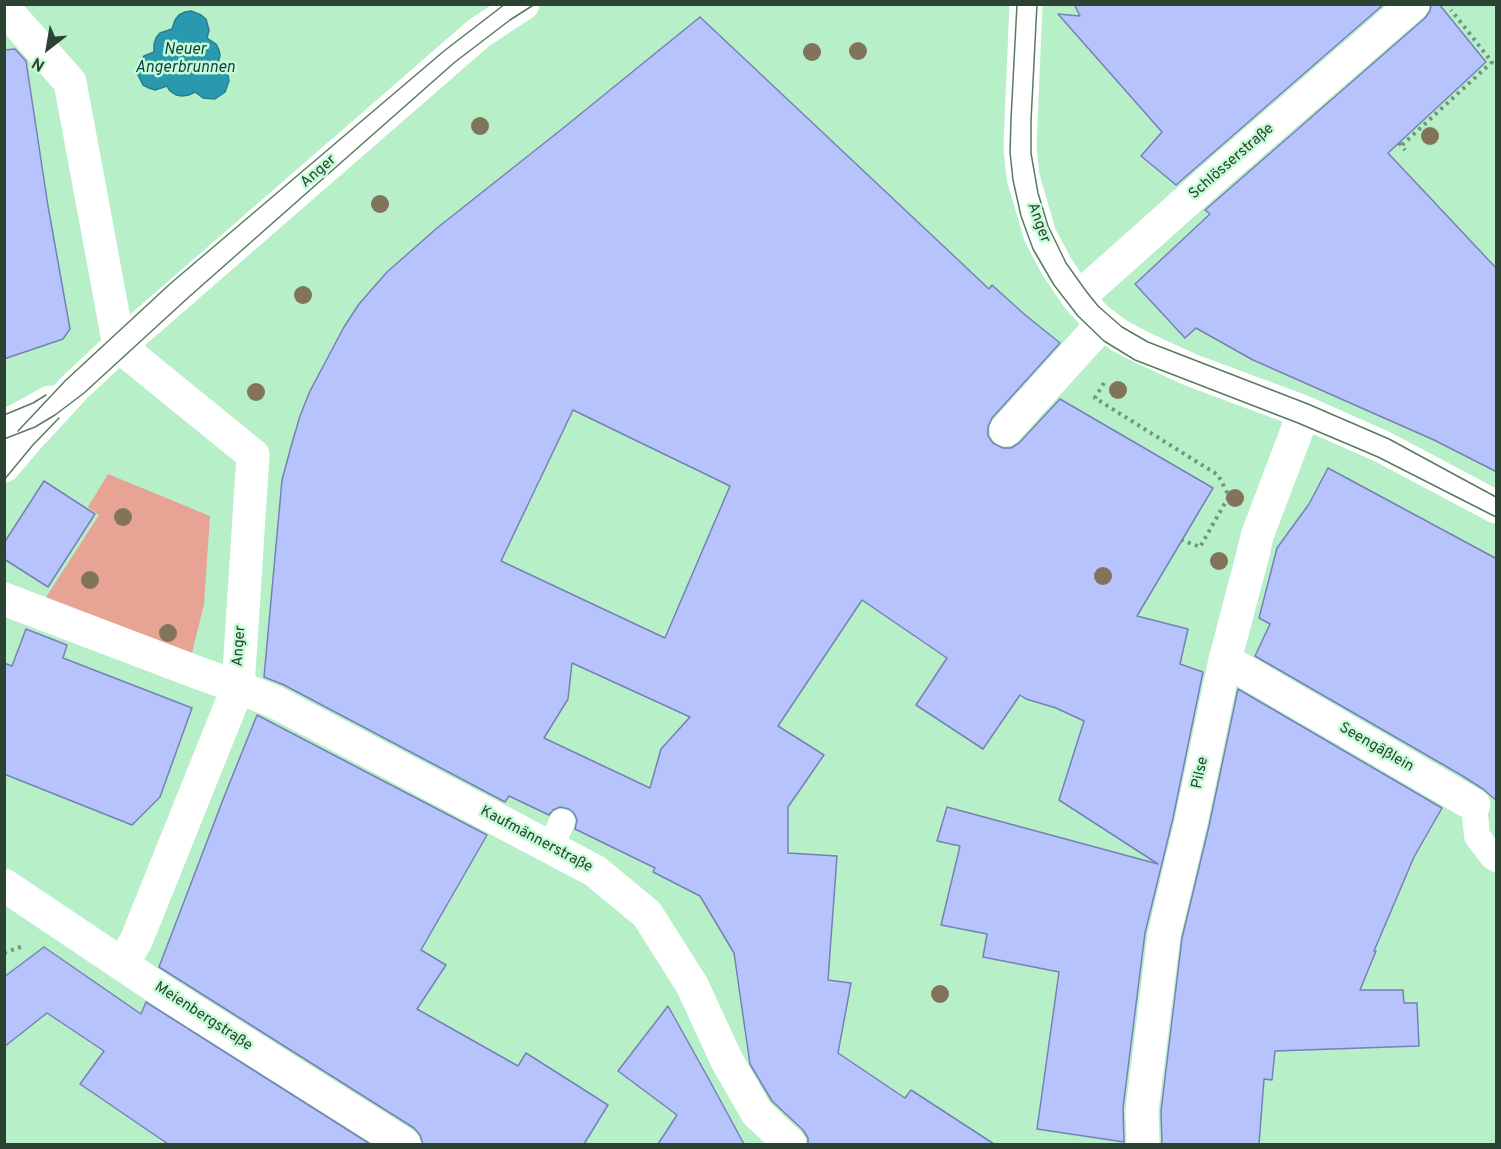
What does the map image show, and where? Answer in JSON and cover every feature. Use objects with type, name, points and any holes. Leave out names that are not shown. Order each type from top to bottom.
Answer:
[{"type":"street","name":"Anger","points":[[4,466],[75,387],[119,346],[479,33],[523,4]]},
{"type":"street","name":"Anger","points":[[1026,4],[1020,140],[1023,177],[1040,235],[1057,267],[1078,298]]},
{"type":"street","name":"Schlösserstraße","points":[[1078,298],[1413,4]]},
{"type":"street","points":[[4,8],[19,43],[70,82],[119,346]]},
{"type":"street","points":[[1078,298],[1098,320],[1115,332],[1191,370],[1304,412],[1383,447],[1497,507]]},
{"type":"street","points":[[1006,429],[1115,332]]},
{"type":"street","name":"Anger","points":[[119,346],[253,455],[238,687],[136,941],[122,964]]},
{"type":"street","points":[[4,425],[39,409],[75,387]]},
{"type":"street","name":"Pilse","points":[[1143,1144],[1142,1110],[1164,935],[1191,822],[1225,660],[1254,550],[1304,412]]},
{"type":"street","name":"Anger","points":[[4,599],[238,687]]},
{"type":"street","name":"Seengäßlein","points":[[1225,660],[1474,804]]},
{"type":"street","name":"Kaufmännerstraße","points":[[238,687],[275,702],[556,835],[647,914],[692,985],[727,1061],[757,1113],[789,1144]]},
{"type":"street","name":"Meienbergstraße","points":[[4,885],[168,995],[404,1144]]},
{"type":"lane","name":"Seengäßlein","points":[[1474,804],[1477,836],[1497,859]]},
{"type":"path","points":[[1402,146],[1492,63],[1447,4]]},
{"type":"path","points":[[1115,332],[1095,398],[1218,475],[1229,496],[1200,547],[1182,540]]},
{"type":"shaded area","points":[[108,474],[210,516],[204,605],[190,661],[41,605],[99,515],[88,507]]},
{"type":"water","name":"Neuer Angerbrunnen","points":[[191,11],[206,19],[209,30],[207,38],[216,44],[220,55],[218,64],[228,75],[229,81],[225,92],[215,99],[203,98],[195,92],[189,95],[176,95],[167,86],[155,90],[149,88],[143,85],[137,73],[144,56],[154,52],[154,44],[160,33],[172,29],[179,15]]},
{"type":"building","points":[[1074,4],[1384,4],[1176,185],[1141,156],[1162,132],[1058,14],[1080,16]]},
{"type":"building","points":[[1431,4],[1439,4],[1486,62],[1388,153],[1497,269],[1497,472],[1434,440],[1253,360],[1196,328],[1185,338],[1135,284],[1210,214],[1205,210],[1425,18],[1430,11]]},
{"type":"building","points":[[700,17],[989,289],[992,285],[1060,343],[992,418],[988,427],[988,436],[993,443],[1003,448],[1011,448],[1019,443],[1060,399],[1213,488],[1137,616],[1188,629],[1180,664],[1203,672],[1173,818],[1145,933],[1123,1108],[1124,1142],[1037,1129],[1059,972],[983,957],[987,934],[941,925],[960,846],[937,841],[947,807],[1158,864],[1059,800],[1084,721],[1020,695],[983,749],[916,705],[947,658],[862,600],[778,726],[824,755],[788,807],[788,853],[837,856],[828,980],[851,983],[838,1053],[905,1098],[911,1090],[994,1144],[808,1144],[808,1138],[803,1130],[772,1101],[750,1064],[734,953],[700,896],[653,872],[655,868],[575,829],[577,820],[569,809],[560,807],[549,815],[509,796],[505,802],[284,685],[264,677],[282,480],[300,416],[310,391],[344,327],[359,304],[387,272],[437,228]],"holes":[[[573,410],[730,486],[665,638],[501,561]],[[572,663],[690,717],[661,749],[650,788],[544,738],[568,699]]]},
{"type":"building","points":[[15,49],[26,61],[70,329],[63,339],[4,359],[4,50]]},
{"type":"building","points":[[1328,468],[1497,559],[1497,801],[1461,775],[1255,656],[1270,624],[1259,618],[1277,548],[1309,504]]},
{"type":"building","points":[[44,481],[95,514],[48,587],[4,559],[4,543]]},
{"type":"building","points":[[26,629],[67,645],[63,658],[192,708],[160,797],[132,825],[4,774],[4,663],[12,666]]},
{"type":"building","points":[[1238,689],[1442,808],[1414,857],[1360,990],[1403,990],[1404,1003],[1417,1003],[1419,1046],[1275,1051],[1272,1080],[1264,1079],[1259,1144],[1162,1144],[1161,1111],[1182,938]]},
{"type":"building","points":[[257,715],[487,835],[421,950],[446,965],[417,1009],[518,1066],[526,1053],[608,1105],[584,1144],[423,1144],[414,1128],[159,967]]},
{"type":"building","points":[[44,947],[141,1014],[146,1002],[370,1144],[168,1144],[80,1084],[104,1051],[47,1013],[4,1047],[4,977]]},
{"type":"building","points":[[668,1006],[744,1144],[658,1144],[677,1115],[618,1071]]},
{"type":"tram line","points":[[18,431],[65,381],[171,283],[444,51],[505,4]]},
{"type":"tram line","points":[[4,439],[35,427],[84,393],[190,296],[455,62],[535,4]]},
{"type":"tram line","points":[[1017,4],[1010,152],[1013,180],[1021,216],[1033,249],[1054,285],[1078,316],[1104,341],[1135,360],[1298,423],[1378,457],[1496,517]]},
{"type":"tram line","points":[[1037,4],[1031,153],[1038,193],[1048,226],[1066,263],[1098,306],[1122,327],[1148,342],[1308,404],[1389,439],[1496,497]]},
{"type":"tram line","points":[[4,415],[46,395]]},
{"type":"tram line","points":[[4,480],[59,418]]}]
